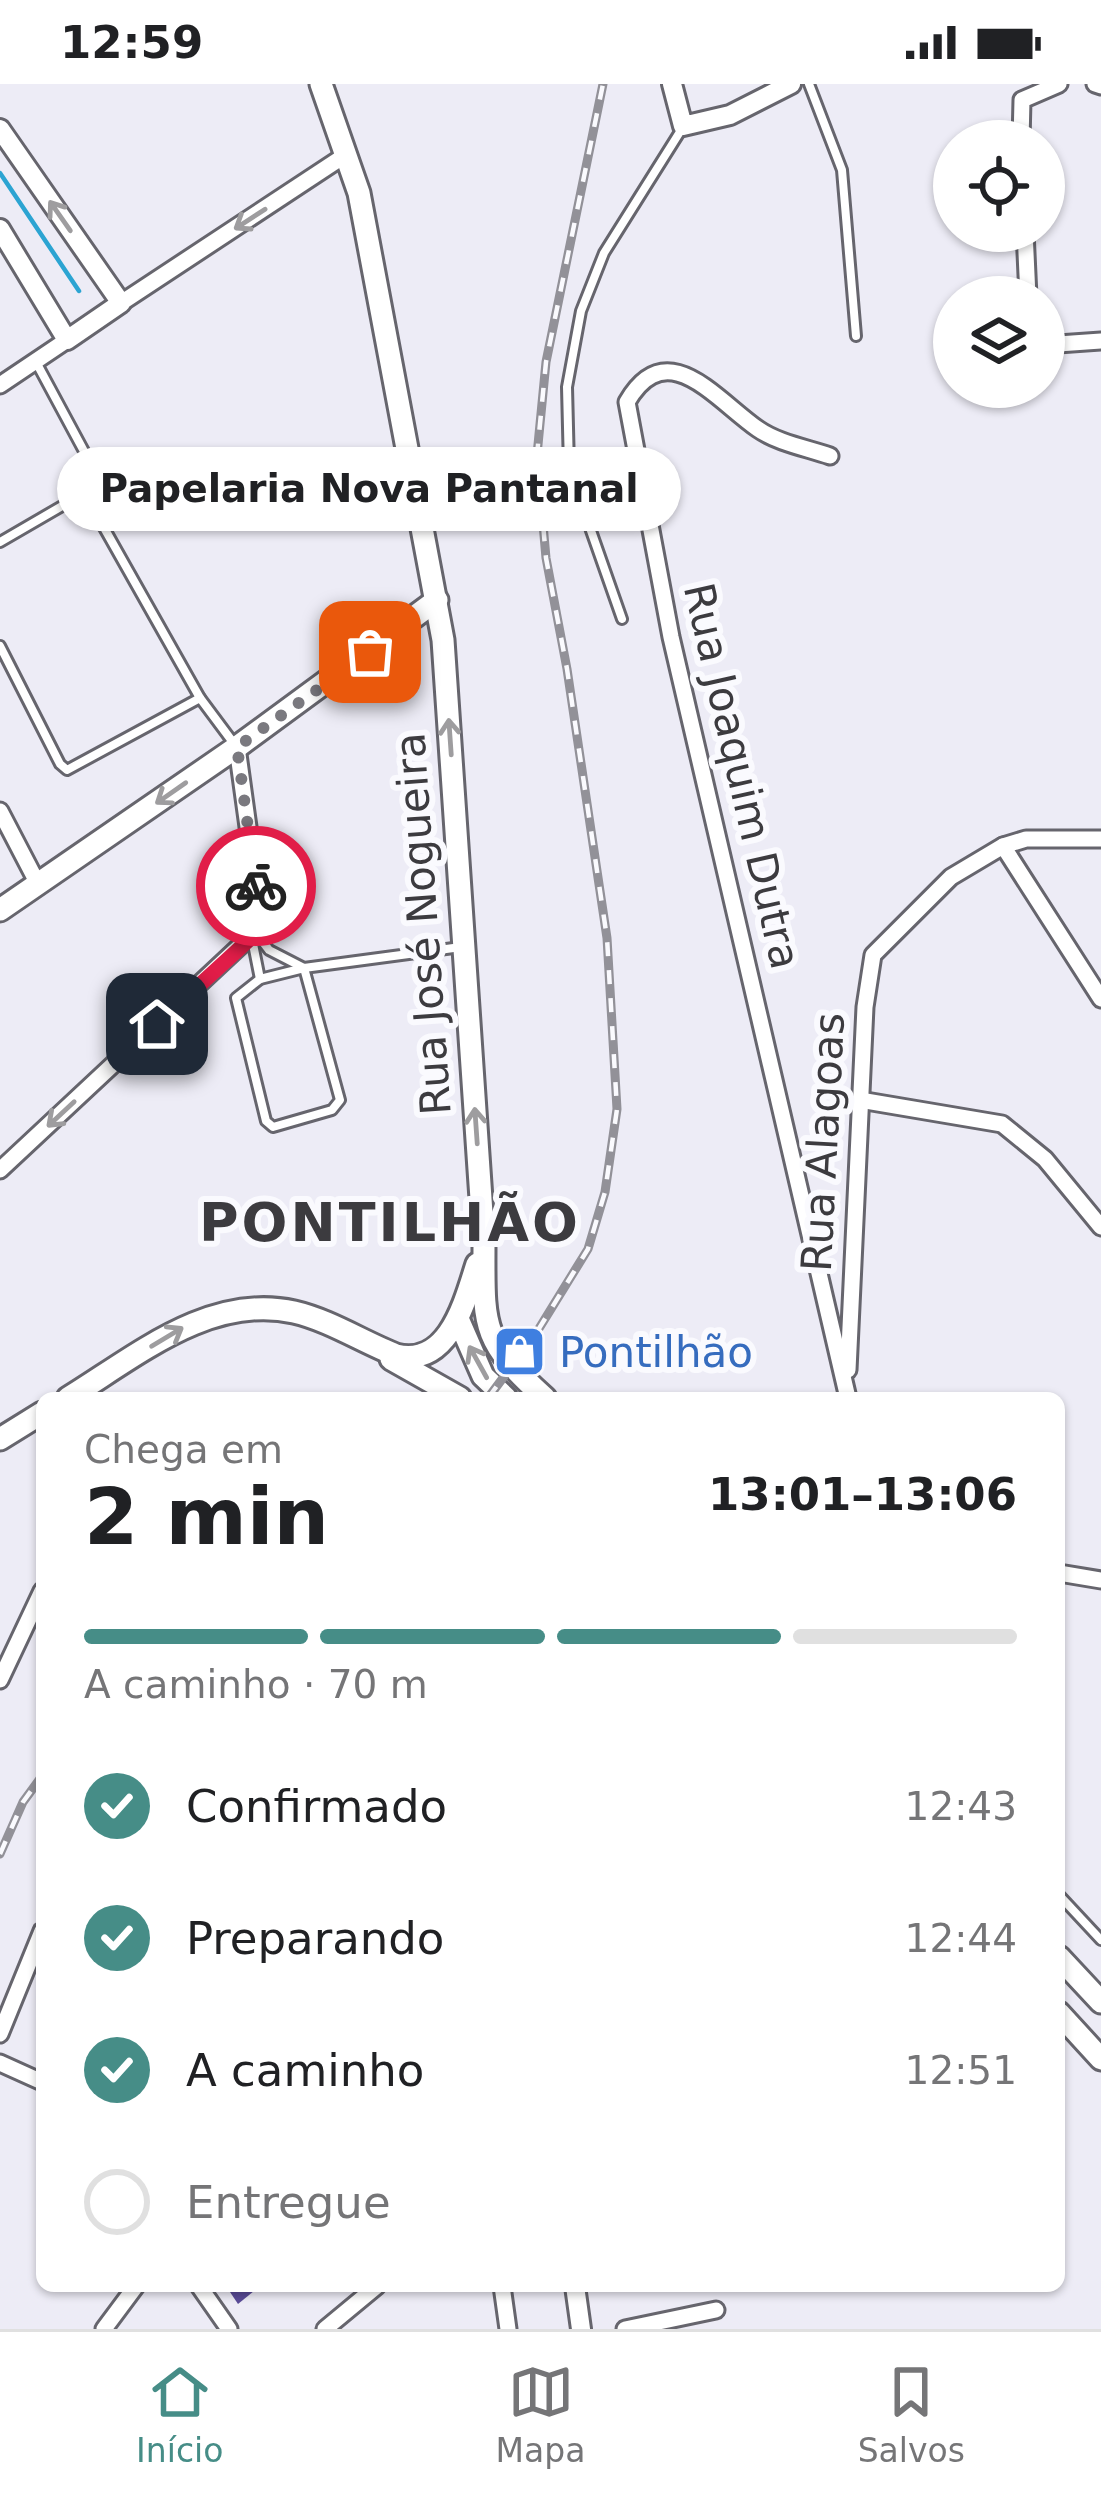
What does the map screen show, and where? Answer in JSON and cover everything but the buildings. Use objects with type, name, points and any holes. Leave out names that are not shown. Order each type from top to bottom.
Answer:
[{"type":"main road","name":"Rua José Nogueira","points":[[321,84],[359,193],[443,640],[484,1243],[484,1319],[508,1364],[538,1392]]},
{"type":"main road","points":[[0,910],[237,747],[437,600]]},
{"type":"main road","points":[[403,628],[443,640]]},
{"type":"main road","points":[[78,1392],[188,1324],[244,1310],[295,1312],[409,1358],[432,1350],[459,1321],[484,1243]]},
{"type":"main road","points":[[459,1321],[483,1376],[500,1392]]},
{"type":"main road","points":[[354,1337],[450,1392]]},
{"type":"main road","points":[[0,1439],[36,1418]]},
{"type":"main road","points":[[1065,1962],[1097,1991]]},
{"type":"main road","points":[[1065,2020],[1101,2059]]},
{"type":"street","points":[[672,84],[683,126],[730,116],[791,84]]},
{"type":"street","points":[[1020,120],[1019,104],[1028,95],[1059,84]]},
{"type":"street","points":[[0,128],[115,308]]},
{"type":"street","points":[[0,385],[347,154]]},
{"type":"street","points":[[0,229],[67,340]]},
{"type":"street","points":[[1065,344],[1101,341]]},
{"type":"street","name":"Rua Joaquim Dutra","points":[[830,456],[763,433],[685,374],[659,371],[639,382],[627,402],[671,638],[848,1392]]},
{"type":"street","points":[[0,1170],[253,934],[260,914],[237,747]]},
{"type":"street","points":[[0,811],[38,884]]},
{"type":"street","name":"Rua Alagoas","points":[[848,1392],[865,1007],[874,955],[935,890],[1003,846],[1044,836],[1101,839]]},
{"type":"street","points":[[1003,846],[1101,999]]},
{"type":"street","points":[[860,1100],[1002,1124],[1045,1159],[1101,1227]]},
{"type":"street","points":[[1065,1574],[1101,1580]]},
{"type":"street","points":[[0,1679],[36,1604]]},
{"type":"street","points":[[0,2034],[36,1946]]},
{"type":"street","points":[[0,2063],[36,2079]]},
{"type":"street","points":[[104,2329],[132,2292]]},
{"type":"street","points":[[204,2292],[229,2329]]},
{"type":"street","points":[[325,2329],[370,2292]]},
{"type":"street","points":[[502,2292],[503,2326]]},
{"type":"street","points":[[576,2292],[581,2329]]},
{"type":"street","points":[[625,2329],[716,2310]]},
{"type":"lane","points":[[810,86],[842,170],[856,337]]},
{"type":"lane","points":[[622,619],[569,468],[567,387],[581,311],[604,253],[683,126]]},
{"type":"lane","points":[[0,542],[75,501],[91,487],[93,468],[36,361]]},
{"type":"lane","points":[[75,501],[94,509],[200,698],[237,747]]},
{"type":"lane","points":[[0,646],[67,770],[200,698]]},
{"type":"lane","points":[[253,934],[268,950],[304,968],[340,1100],[332,1110],[273,1127],[266,1121],[235,1005],[239,994],[260,979],[304,968],[464,946]]},
{"type":"lane","points":[[253,934],[260,979]]},
{"type":"lane","points":[[1065,1901],[1101,1940]]},
{"type":"waterway","points":[[0,173],[79,291]]},
{"type":"railway","points":[[492,1392],[535,1335],[588,1249],[605,1192],[617,1109],[607,938],[546,558],[537,455],[546,362],[603,84]]},
{"type":"railway","points":[[0,1854],[36,1784]]},
{"type":"way so far","points":[[256,886],[237,747],[370,652]]},
{"type":"place","name":"Papelaria Nova Pantanal","points":[[370,652]]},
{"type":"place","name":"Pontilhão","points":[[520,1352]]},
{"type":"district","name":"PONTILHÃO","points":[[390,1222]]},
{"type":"route","points":[[157,1024],[252,937],[260,914],[256,886]]}]
